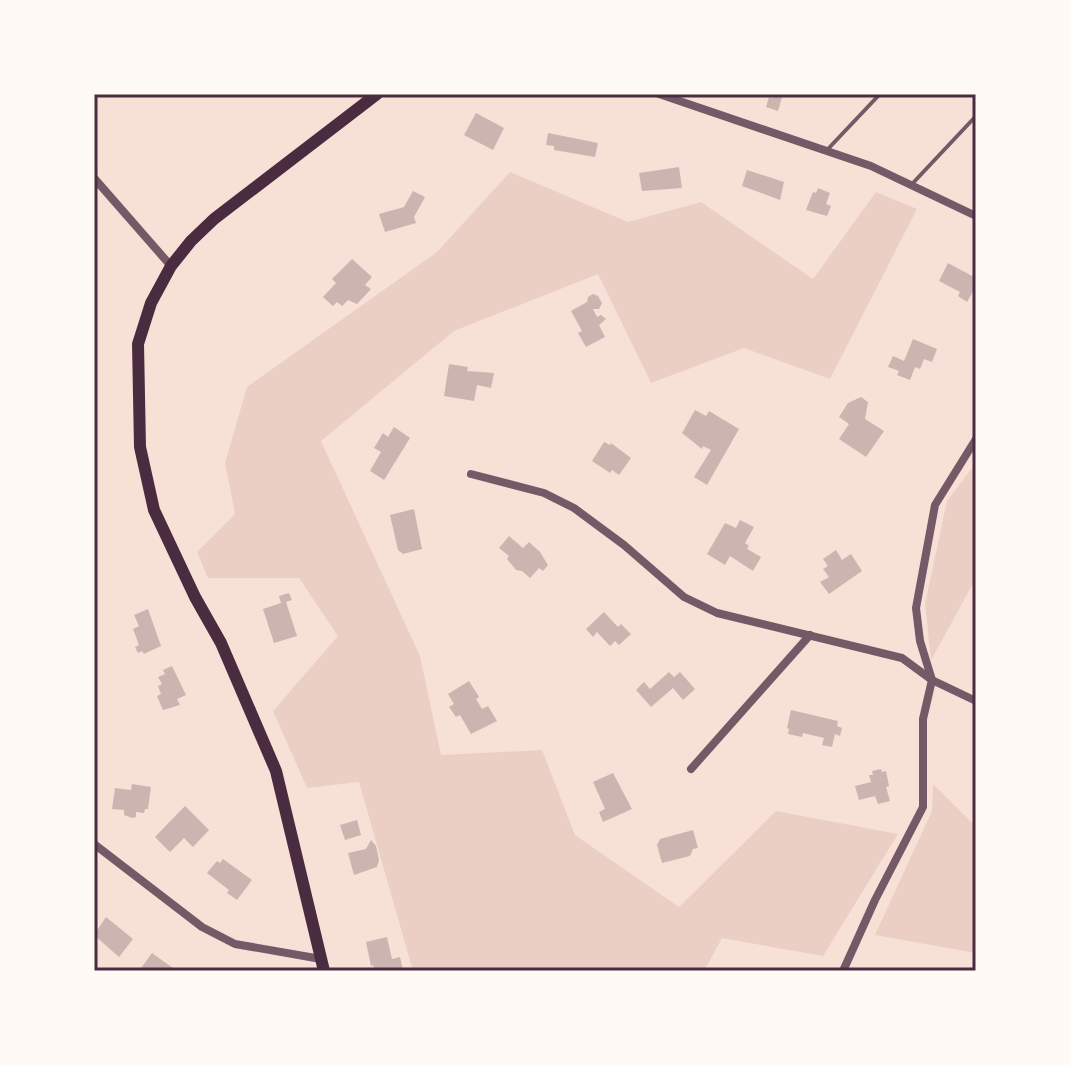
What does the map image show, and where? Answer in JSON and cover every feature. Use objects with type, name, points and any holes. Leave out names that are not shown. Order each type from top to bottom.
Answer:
[{"type":"main road","points":[[322,965],[276,771],[221,643],[171,551],[154,510],[140,447],[138,344],[151,303],[171,266],[191,241],[214,219],[377,94]]},
{"type":"street","points":[[659,94],[777,136],[827,150],[912,184],[976,216]]},
{"type":"street","points":[[94,178],[171,266]]},
{"type":"street","points":[[843,971],[923,807],[923,719],[932,680],[920,641],[916,608],[935,505],[976,439]]},
{"type":"street","points":[[471,474],[544,493],[574,508],[624,545],[684,597],[717,613],[902,658],[932,680],[976,701]]},
{"type":"street","points":[[691,769],[810,635]]},
{"type":"street","points":[[94,844],[202,927],[224,939],[322,965]]},
{"type":"lane","points":[[827,150],[880,94]]},
{"type":"lane","points":[[912,184],[976,116]]},
{"type":"shaded area","points":[[510,172],[628,222],[701,202],[813,279],[876,192],[917,209],[830,379],[744,348],[651,383],[598,274],[454,331],[321,441],[420,656],[441,755],[542,750],[575,835],[679,907],[776,811],[898,834],[823,956],[722,938],[704,971],[413,971],[359,782],[307,788],[273,711],[338,636],[299,578],[208,578],[197,552],[235,514],[225,463],[247,387],[437,252]]},
{"type":"shaded area","points":[[976,463],[976,578],[931,660],[925,604],[947,501]]},
{"type":"shaded area","points":[[933,784],[976,827],[976,953],[875,935],[932,811]]},
{"type":"building","points":[[774,95],[782,97],[778,111],[766,107],[769,97],[773,98]]},
{"type":"building","points":[[476,113],[504,128],[493,150],[464,135]]},
{"type":"building","points":[[548,133],[598,143],[595,157],[554,150],[554,146],[546,145]]},
{"type":"building","points":[[679,167],[682,188],[642,191],[639,173]]},
{"type":"building","points":[[747,170],[784,182],[780,200],[742,186]]},
{"type":"building","points":[[818,188],[830,193],[826,204],[831,206],[827,216],[806,210],[813,192],[816,193]]},
{"type":"building","points":[[413,191],[425,197],[414,217],[416,223],[385,232],[379,214],[404,207]]},
{"type":"building","points":[[352,259],[372,277],[365,285],[371,289],[357,304],[348,300],[342,306],[337,302],[333,306],[323,297],[336,283],[332,279]]},
{"type":"building","points":[[948,263],[976,278],[976,286],[967,302],[958,296],[960,292],[939,281]]},
{"type":"building","points":[[593,294],[602,303],[599,309],[593,309],[597,317],[601,315],[606,319],[599,325],[605,337],[586,347],[578,333],[582,331],[571,311],[587,302]]},
{"type":"building","points":[[913,339],[937,349],[932,362],[924,359],[920,369],[915,367],[910,380],[888,367],[893,356],[904,361]]},
{"type":"building","points":[[449,364],[468,367],[467,371],[494,373],[491,388],[477,385],[474,401],[444,396]]},
{"type":"building","points":[[861,397],[868,402],[865,419],[884,431],[866,457],[839,439],[849,424],[839,417],[848,403]]},
{"type":"building","points":[[695,410],[706,416],[709,411],[739,429],[707,485],[694,477],[711,450],[703,446],[702,449],[682,433]]},
{"type":"building","points":[[394,427],[410,438],[384,480],[370,471],[381,452],[374,448],[383,433],[388,437]]},
{"type":"building","points":[[604,442],[611,443],[631,458],[619,475],[592,461]]},
{"type":"building","points":[[414,509],[422,549],[403,554],[398,550],[390,515]]},
{"type":"building","points":[[740,520],[754,527],[745,543],[749,546],[747,549],[761,557],[753,571],[730,556],[725,565],[707,554],[725,523],[736,528]]},
{"type":"building","points":[[509,536],[523,548],[529,542],[540,552],[548,565],[543,571],[539,568],[530,578],[516,570],[507,559],[509,556],[499,548]]},
{"type":"building","points":[[836,550],[842,560],[851,554],[862,571],[829,594],[820,582],[829,577],[823,569],[828,566],[823,559]]},
{"type":"building","points":[[289,593],[292,600],[286,602],[297,636],[274,643],[263,609],[281,603],[279,596]]},
{"type":"building","points":[[148,609],[161,646],[144,654],[142,651],[138,653],[135,647],[139,645],[133,629],[139,626],[134,615]]},
{"type":"building","points":[[604,612],[618,627],[621,624],[631,634],[619,645],[615,641],[610,646],[597,632],[593,637],[586,629]]},
{"type":"building","points":[[172,666],[186,695],[177,699],[180,705],[163,710],[157,696],[161,694],[158,686],[162,684],[158,677],[165,674],[163,670]]},
{"type":"building","points":[[669,672],[674,677],[680,672],[695,689],[683,700],[673,688],[651,707],[636,690],[644,682],[650,689]]},
{"type":"building","points":[[469,681],[482,709],[488,706],[497,721],[471,734],[460,715],[456,717],[449,707],[454,704],[448,694]]},
{"type":"building","points":[[791,710],[838,721],[837,726],[842,728],[840,736],[835,734],[832,747],[822,745],[824,738],[803,733],[802,737],[788,734]]},
{"type":"building","points":[[881,769],[882,772],[886,771],[890,801],[878,804],[875,796],[859,800],[855,786],[871,782],[869,775],[873,775],[872,771]]},
{"type":"building","points":[[613,773],[632,809],[603,822],[599,812],[605,809],[593,782]]},
{"type":"building","points":[[132,784],[151,787],[148,809],[144,813],[136,812],[136,817],[132,818],[124,815],[124,810],[112,809],[115,788],[131,790]]},
{"type":"building","points":[[185,806],[209,830],[193,847],[184,838],[170,852],[155,837]]},
{"type":"building","points":[[357,820],[361,835],[345,840],[340,825]]},
{"type":"building","points":[[693,830],[698,848],[693,849],[690,856],[662,863],[657,845],[660,839]]},
{"type":"building","points":[[371,840],[376,846],[377,867],[354,875],[348,853],[366,849]]},
{"type":"building","points":[[223,859],[252,880],[237,900],[207,873],[217,861],[220,863]]},
{"type":"building","points":[[106,917],[133,939],[119,957],[94,935]]},
{"type":"building","points":[[387,937],[392,959],[400,957],[403,971],[375,971],[371,966],[366,942]]},
{"type":"building","points":[[152,953],[177,971],[139,971]]}]
